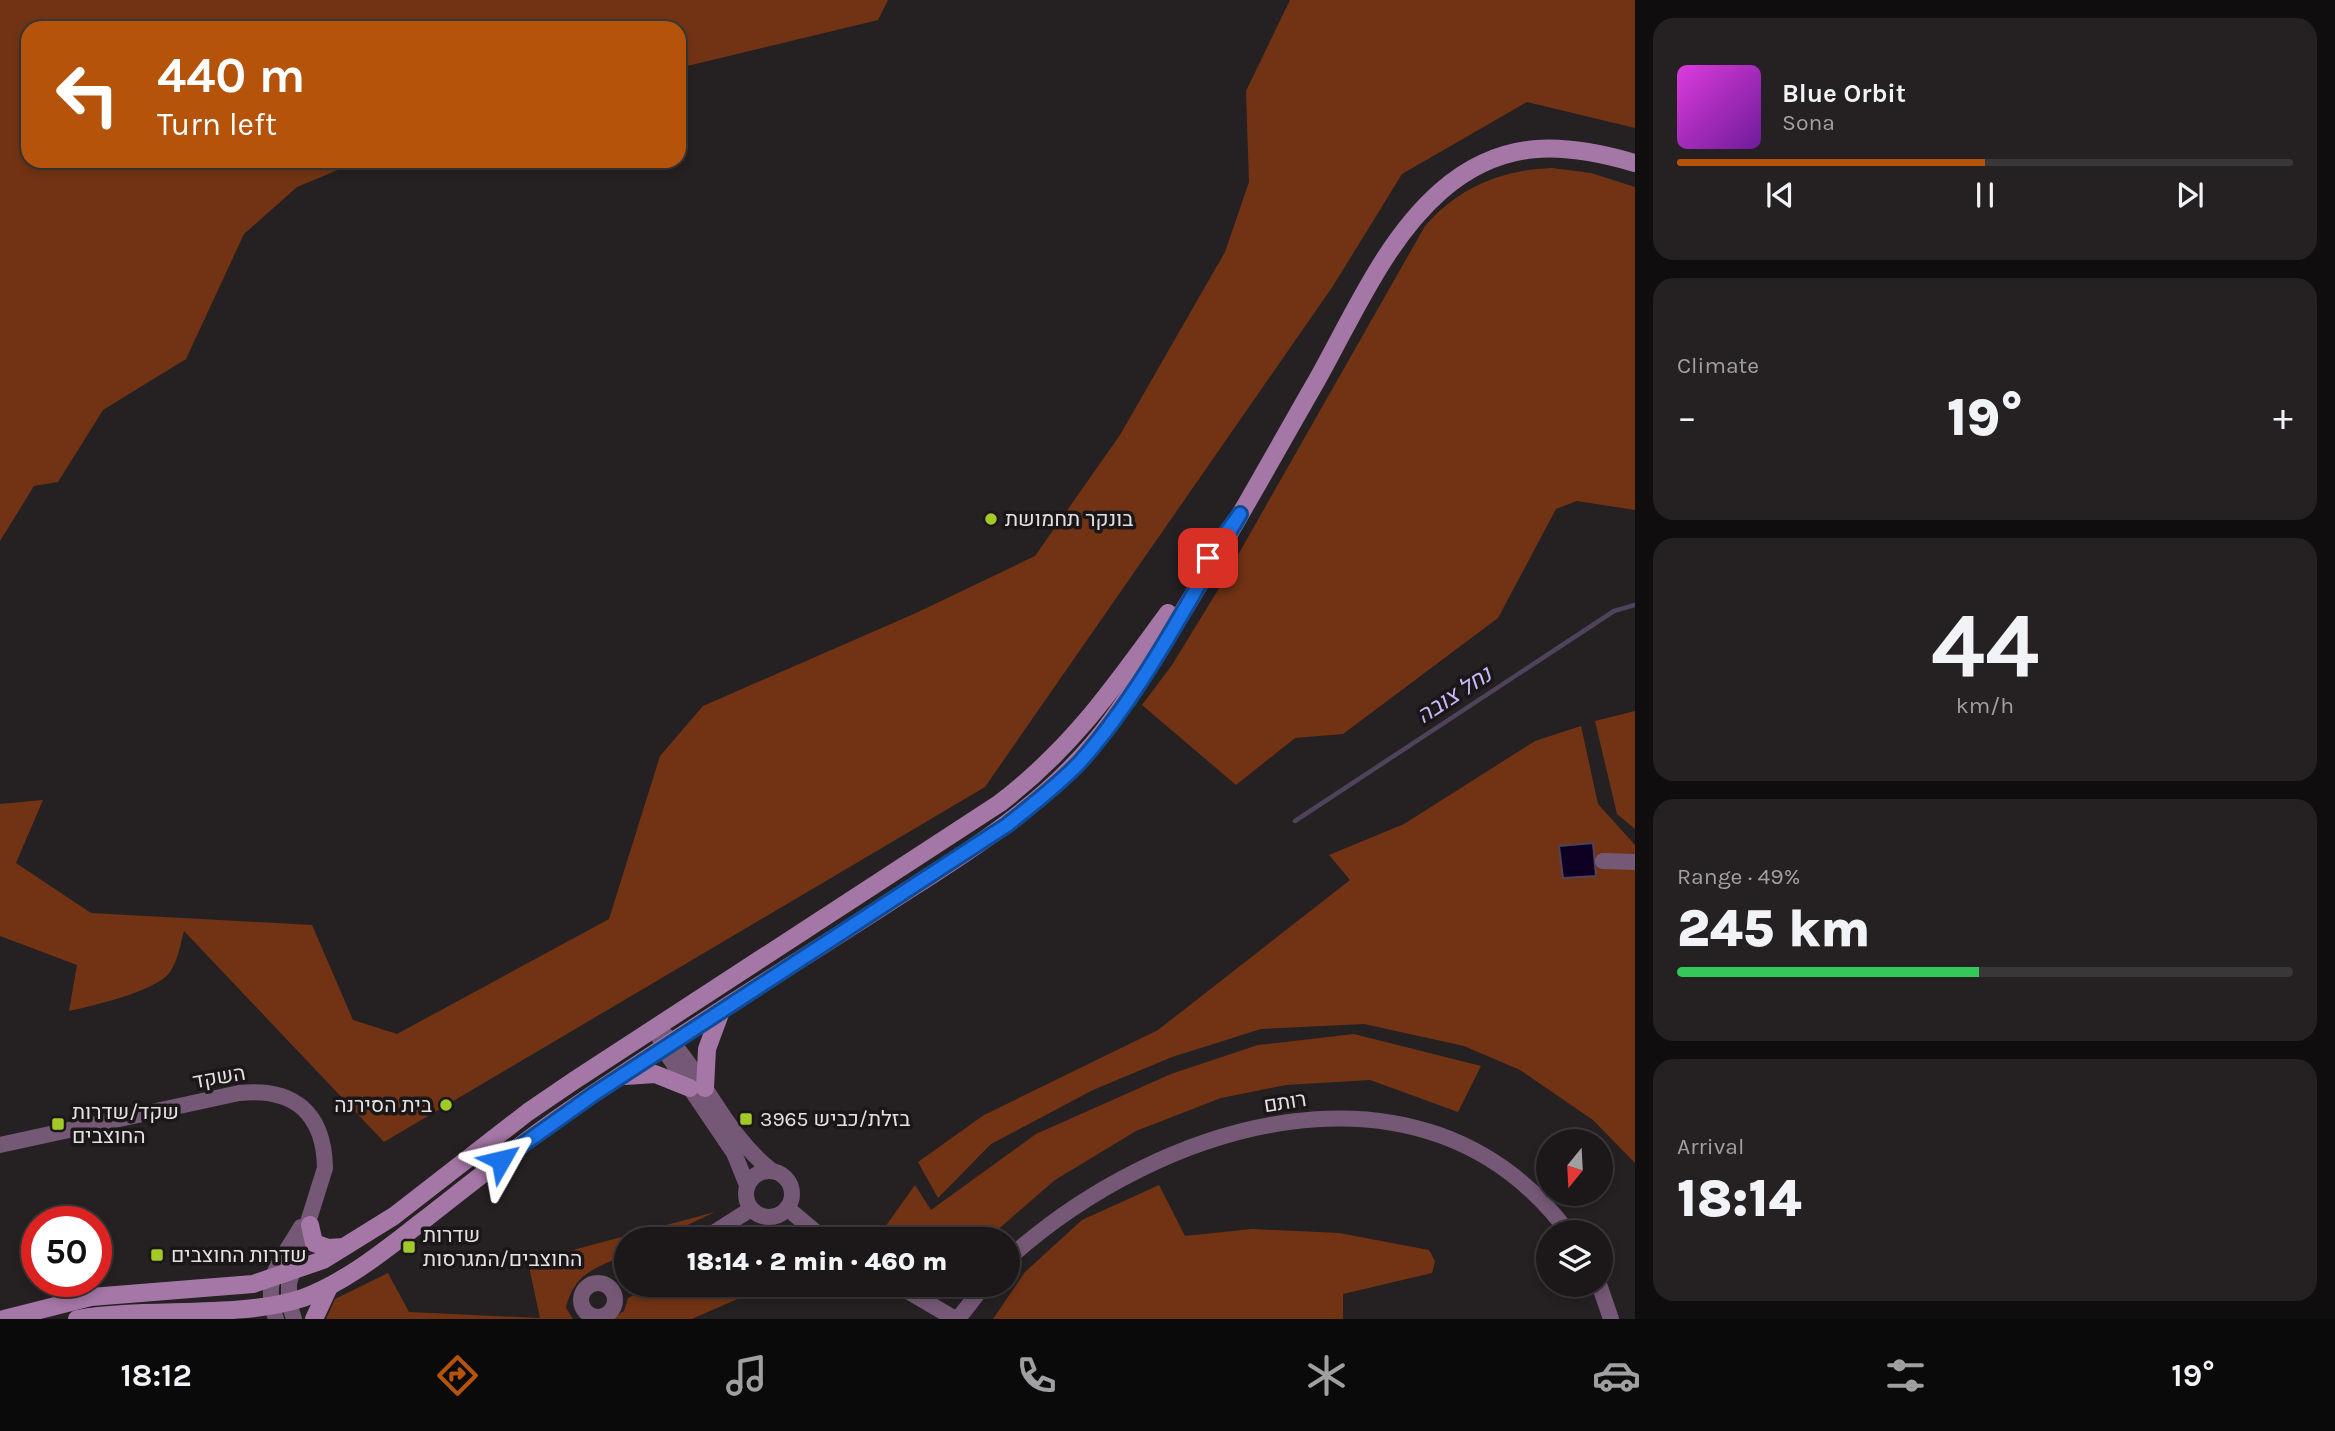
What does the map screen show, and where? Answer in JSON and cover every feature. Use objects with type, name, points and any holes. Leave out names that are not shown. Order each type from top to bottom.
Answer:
[{"type":"main road","points":[[77,1319],[282,1312],[329,1287],[404,1235],[521,1144],[618,1078],[1007,825],[1049,791],[1080,761],[1136,685],[1240,514],[1401,237],[1439,193],[1470,169],[1507,153],[1550,146],[1596,152],[1635,163]]},
{"type":"main road","points":[[5,1319],[92,1297],[219,1289],[270,1280],[347,1247],[394,1216],[528,1112],[1000,803],[1037,775],[1095,713],[1240,514]]},
{"type":"main road","points":[[618,1078],[655,1074],[698,1088],[707,1049],[722,1010]]},
{"type":"main road","points":[[310,1225],[314,1243],[328,1248],[347,1247]]},
{"type":"main road","points":[[314,1319],[329,1287]]},
{"type":"street","points":[[1603,861],[1635,862]]},
{"type":"street","points":[[657,1027],[698,1088],[742,1143],[771,1170],[789,1182],[792,1213]]},
{"type":"street","points":[[698,1088],[734,1153],[747,1185],[746,1197],[751,1209],[769,1217],[792,1213],[809,1227]]},
{"type":"street","name":"השקד","points":[[0,1144],[239,1093],[273,1093],[303,1107],[325,1148],[325,1168],[310,1225],[291,1273],[282,1312]]},
{"type":"street","name":"רותם","points":[[1020,1248],[1042,1228],[1089,1195],[1139,1168],[1190,1146],[1240,1131],[1331,1117],[1369,1118],[1426,1130],[1475,1151],[1517,1178],[1559,1220]]},
{"type":"street","points":[[747,1185],[757,1174],[771,1170]]},
{"type":"street","name":"השקד","points":[[270,1280],[316,1200]]},
{"type":"street","points":[[723,1227],[751,1209]]},
{"type":"street","points":[[270,1280],[268,1293],[282,1312]]},
{"type":"street","points":[[918,1297],[956,1319],[974,1297]]},
{"type":"street","points":[[1603,1297],[1611,1319]]},
{"type":"shaded area","points":[[0,0],[888,0],[878,20],[686,66],[686,21],[21,21],[21,168],[342,168],[297,187],[244,234],[186,359],[103,410],[58,482],[34,486],[0,541]]},
{"type":"shaded area","points":[[1290,0],[1635,0],[1635,128],[1527,102],[1402,174],[1333,286],[985,787],[384,1142],[184,931],[175,962],[163,979],[123,997],[69,1011],[77,965],[0,936],[0,804],[43,800],[16,863],[91,913],[312,925],[353,1020],[397,1034],[609,919],[660,756],[703,706],[916,613],[1035,556],[1120,435],[1225,252],[1249,182],[1246,91]]},
{"type":"shaded area","points":[[1552,168],[1591,173],[1635,187],[1635,510],[1577,501],[1556,509],[1498,618],[1343,734],[1295,738],[1236,785],[1142,705],[1172,665],[1218,590],[1425,226],[1452,201],[1482,183],[1515,172]]},
{"type":"shaded area","points":[[1635,711],[1635,829],[1617,814],[1595,721]]},
{"type":"shaded area","points":[[1581,726],[1598,804],[1635,845],[1635,1163],[1614,1142],[1614,1129],[1602,1129],[1593,1120],[1520,1070],[1464,1046],[1364,1024],[1261,1029],[1172,1057],[1093,1090],[991,1144],[938,1198],[918,1162],[984,1115],[1158,1030],[1350,880],[1329,855],[1404,824],[1535,741]]},
{"type":"shaded area","points":[[1593,843],[1596,876],[1563,878],[1559,846]]},
{"type":"shaded area","points":[[1354,1034],[1481,1066],[1458,1112],[1370,1080],[1286,1085],[1221,1098],[1136,1131],[1055,1180],[1001,1227],[885,1227],[915,1185],[931,1210],[1036,1134],[1171,1074],[1258,1045]]},
{"type":"shaded area","points":[[1159,1185],[1185,1236],[1252,1229],[1339,1233],[1429,1250],[1435,1261],[1432,1273],[1343,1294],[1343,1319],[993,1319],[1008,1297],[1020,1297],[1020,1279],[1025,1272],[1082,1220]]},
{"type":"shaded area","points":[[715,1212],[683,1227],[659,1227]]},
{"type":"shaded area","points":[[614,1239],[614,1260],[588,1273],[575,1286],[566,1308],[573,1319],[326,1319],[335,1299],[388,1273],[409,1312],[540,1318],[528,1262]]},
{"type":"shaded area","points":[[742,1297],[692,1319],[612,1319],[624,1311],[628,1298]]},
{"type":"waterway","name":"נחל צובה","points":[[1295,821],[1614,611],[1635,605]]},
{"type":"place","name":"בונקר תחמושת","points":[[991,519]]},
{"type":"place","name":"בית הסירנה","points":[[446,1105]]},
{"type":"place","name":"בזלת/כביש 3965","points":[[746,1119]]},
{"type":"place","name":"שקד/שדרות החוצבים","points":[[58,1124]]},
{"type":"place","name":"שדרות החוצבים/המגרסות","points":[[409,1247]]},
{"type":"place","name":"שדרות החוצבים","points":[[157,1255]]},
{"type":"route","points":[[501,1160],[562,1115],[1007,825],[1049,791],[1080,761],[1110,723],[1240,514],[1208,558]]}]
